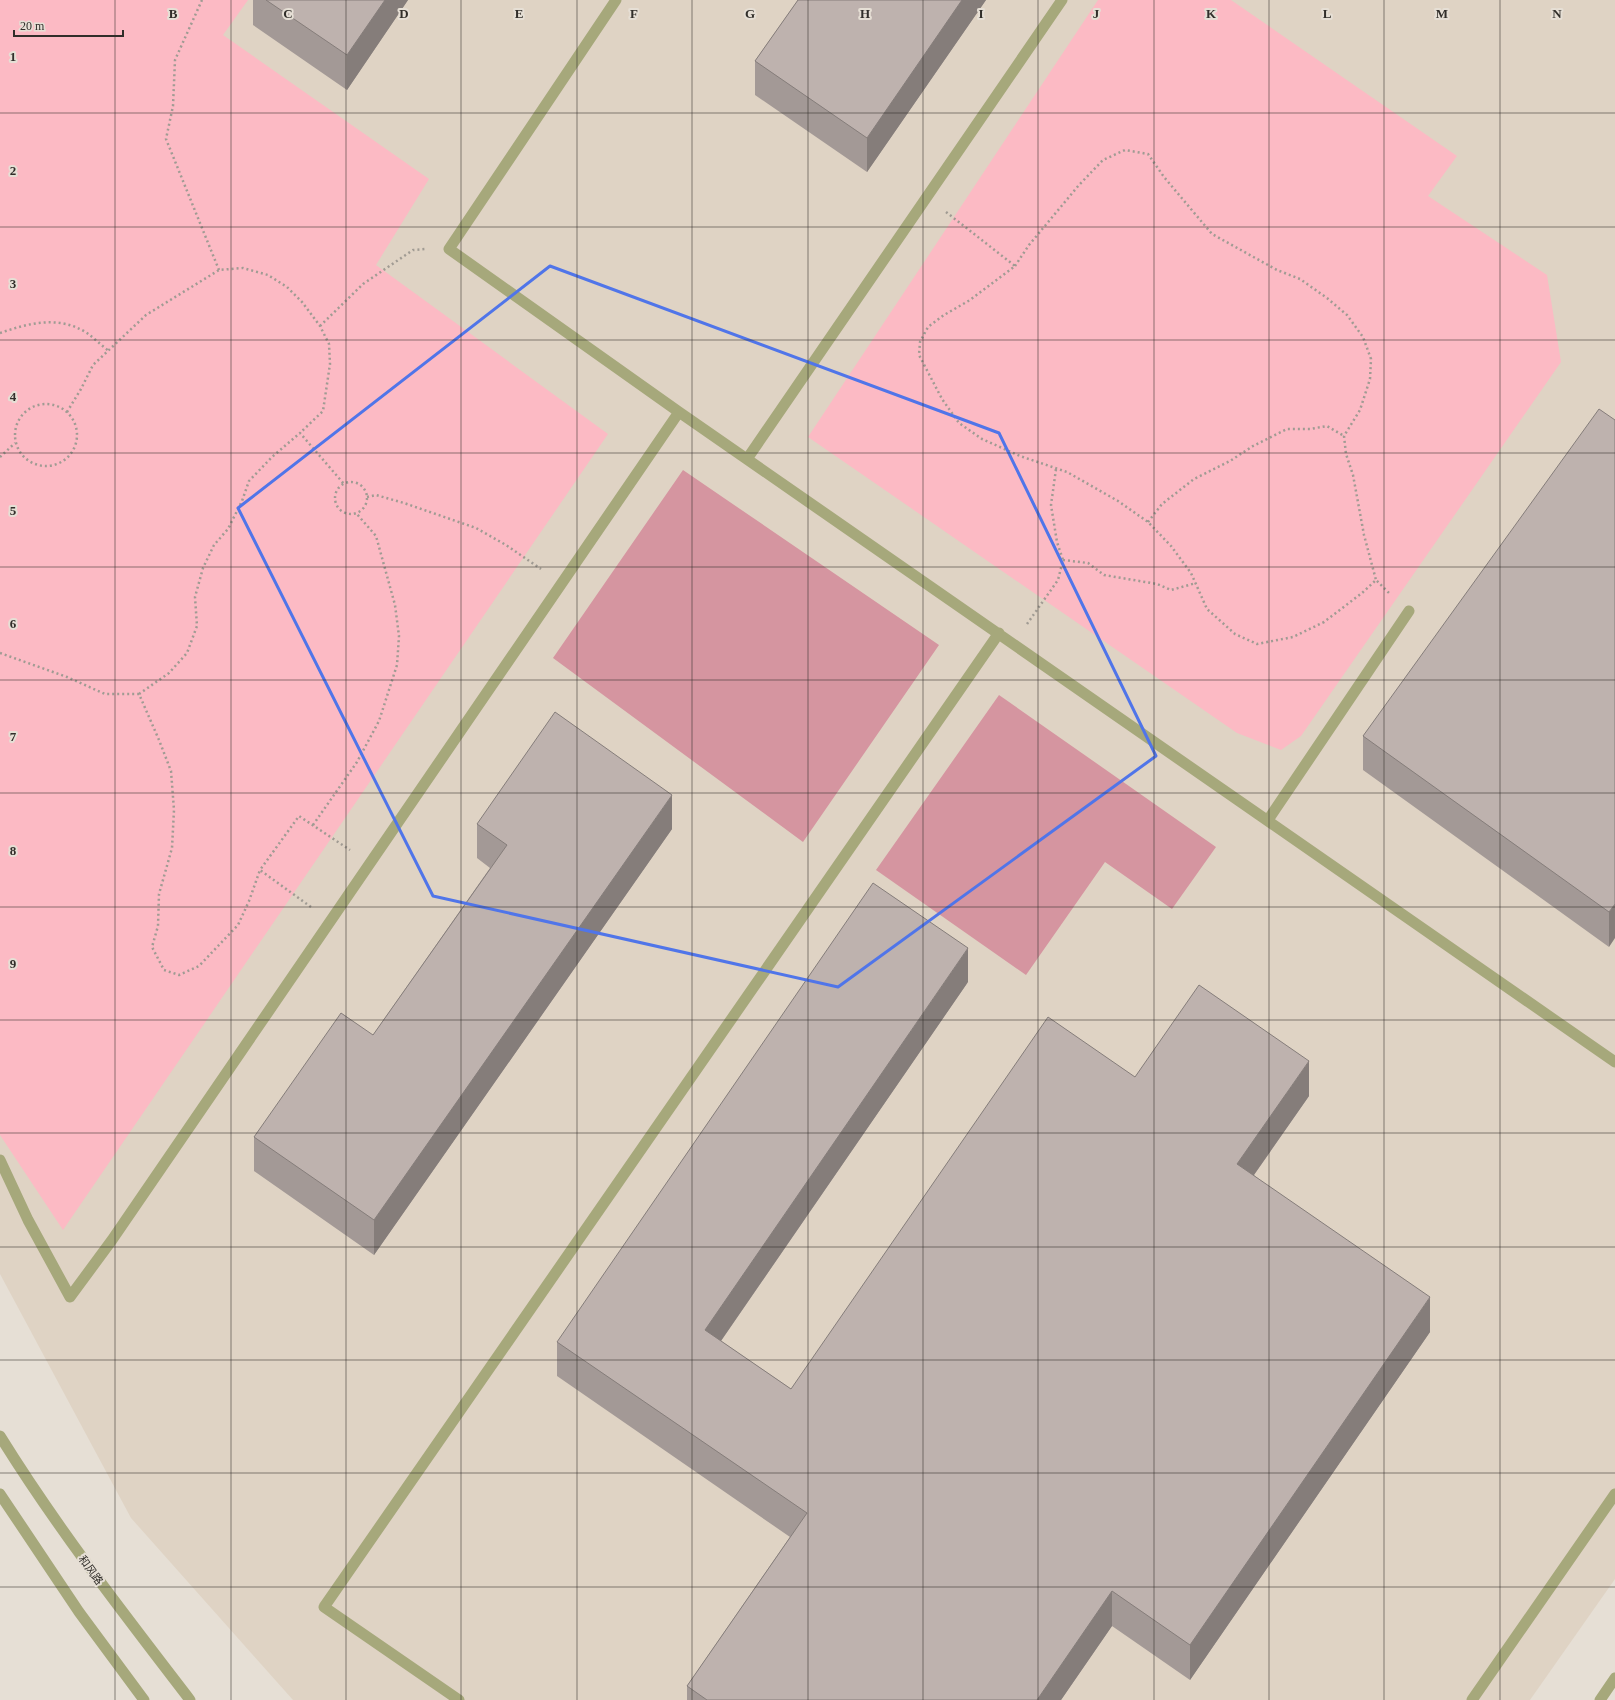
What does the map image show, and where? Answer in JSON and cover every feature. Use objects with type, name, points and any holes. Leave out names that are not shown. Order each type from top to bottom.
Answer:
[{"type":"street","points":[[616,0],[449,249],[679,412],[1014,643],[1615,1062]]},
{"type":"street","points":[[747,459],[1062,0]]},
{"type":"street","points":[[0,1160],[28,1220],[70,1297],[112,1240],[679,412]]},
{"type":"street","points":[[1268,820],[1409,611]]},
{"type":"street","points":[[459,1700],[324,1607],[999,633]]},
{"type":"street","name":"和风路","points":[[0,1436],[20,1468],[93,1573],[190,1700]]},
{"type":"street","points":[[0,1494],[79,1612],[144,1700]]},
{"type":"street","points":[[1472,1700],[1615,1494]]},
{"type":"street","points":[[1600,1700],[1615,1678]]},
{"type":"path","points":[[202,0],[176,60],[173,106],[166,139],[219,270]]},
{"type":"path","points":[[1376,580],[1362,593],[1324,622],[1293,637],[1257,644],[1236,634],[1207,609],[1191,573],[1171,546],[1148,522],[1118,501],[1067,472],[1020,456],[982,439],[959,423],[942,399],[919,355],[920,342],[928,327],[944,315],[970,300],[1015,266],[1029,245],[1079,185],[1103,160],[1125,150],[1148,154],[1164,177],[1212,234],[1277,270],[1300,279],[1327,298],[1347,315],[1363,337],[1371,359],[1370,379],[1360,410],[1344,436],[1346,454],[1353,475],[1364,535],[1376,580],[1409,611]]},
{"type":"path","points":[[927,197],[1015,266]]},
{"type":"path","points":[[320,326],[363,284],[413,250],[449,249]]},
{"type":"path","points":[[0,652],[66,677],[105,694],[139,694],[169,674],[187,652],[196,626],[195,597],[203,568],[214,546],[228,529],[242,501],[249,481],[272,457],[323,411],[328,387],[330,364],[329,344],[320,326],[302,302],[287,287],[268,275],[243,268],[219,270],[146,315],[93,365],[67,412]]},
{"type":"path","points":[[0,333],[39,322],[65,324],[86,333],[109,351]]},
{"type":"path","points":[[39,404],[58,406],[67,412],[73,419],[77,429],[77,440],[73,451],[67,459],[57,465],[47,467],[36,465],[23,456],[15,443],[14,433],[22,414],[29,408],[39,404]]},
{"type":"path","points":[[1148,522],[1162,504],[1194,479],[1287,429],[1310,429],[1327,426],[1344,436]]},
{"type":"path","points":[[300,433],[344,484]]},
{"type":"path","points":[[0,457],[15,443]]},
{"type":"path","points":[[1014,643],[1058,580],[1063,560],[1057,542],[1051,505],[1056,469]]},
{"type":"path","points":[[349,482],[360,484],[364,488],[367,497],[364,507],[356,513],[346,513],[338,507],[335,497],[337,491],[344,484],[349,482]]},
{"type":"path","points":[[367,497],[376,496],[404,503],[476,528],[506,545],[561,584]]},
{"type":"path","points":[[313,825],[357,762],[380,721],[397,665],[399,636],[395,605],[376,536],[356,513]]},
{"type":"path","points":[[1063,560],[1088,563],[1104,575],[1156,584],[1171,590],[1196,583]]},
{"type":"path","points":[[139,694],[171,771],[174,810],[172,848],[159,894],[158,926],[152,947],[164,970],[179,975],[199,966],[238,924],[249,901],[260,870],[299,816],[370,863]]},
{"type":"path","points":[[260,870],[331,921]]},
{"type":"highlighted area","points":[[550,266],[999,433],[1156,756],[838,987],[433,896],[238,508]]},
{"type":"shaded area","points":[[0,0],[1615,0],[1615,1579],[1530,1700],[293,1700],[131,1518],[0,1274]]},
{"type":"shaded area","points":[[0,0],[248,0],[223,35],[429,179],[376,265],[608,434],[63,1230],[0,1135]]},
{"type":"shaded area","points":[[1098,0],[1231,0],[1457,156],[1428,196],[1547,275],[1561,362],[1301,736],[1281,750],[1237,733],[808,437]]},
{"type":"shaded area","points":[[683,470],[939,645],[803,842],[553,658]]},
{"type":"shaded area","points":[[999,695],[1216,847],[1172,909],[1105,862],[1026,975],[876,870]]},
{"type":"building","points":[[266,0],[385,0],[347,55]]},
{"type":"building","points":[[798,0],[962,0],[867,138],[755,61]]},
{"type":"building","points":[[1599,409],[1615,420],[1615,904],[1609,912],[1363,736]]},
{"type":"building","points":[[555,712],[672,795],[374,1220],[254,1137],[341,1013],[373,1035],[507,845],[477,824]]},
{"type":"building","points":[[873,883],[968,948],[705,1330],[791,1389],[1048,1017],[1135,1077],[1199,985],[1309,1061],[1237,1164],[1430,1297],[1190,1645],[1112,1591],[1037,1700],[707,1700],[687,1686],[807,1513],[557,1342]]}]
